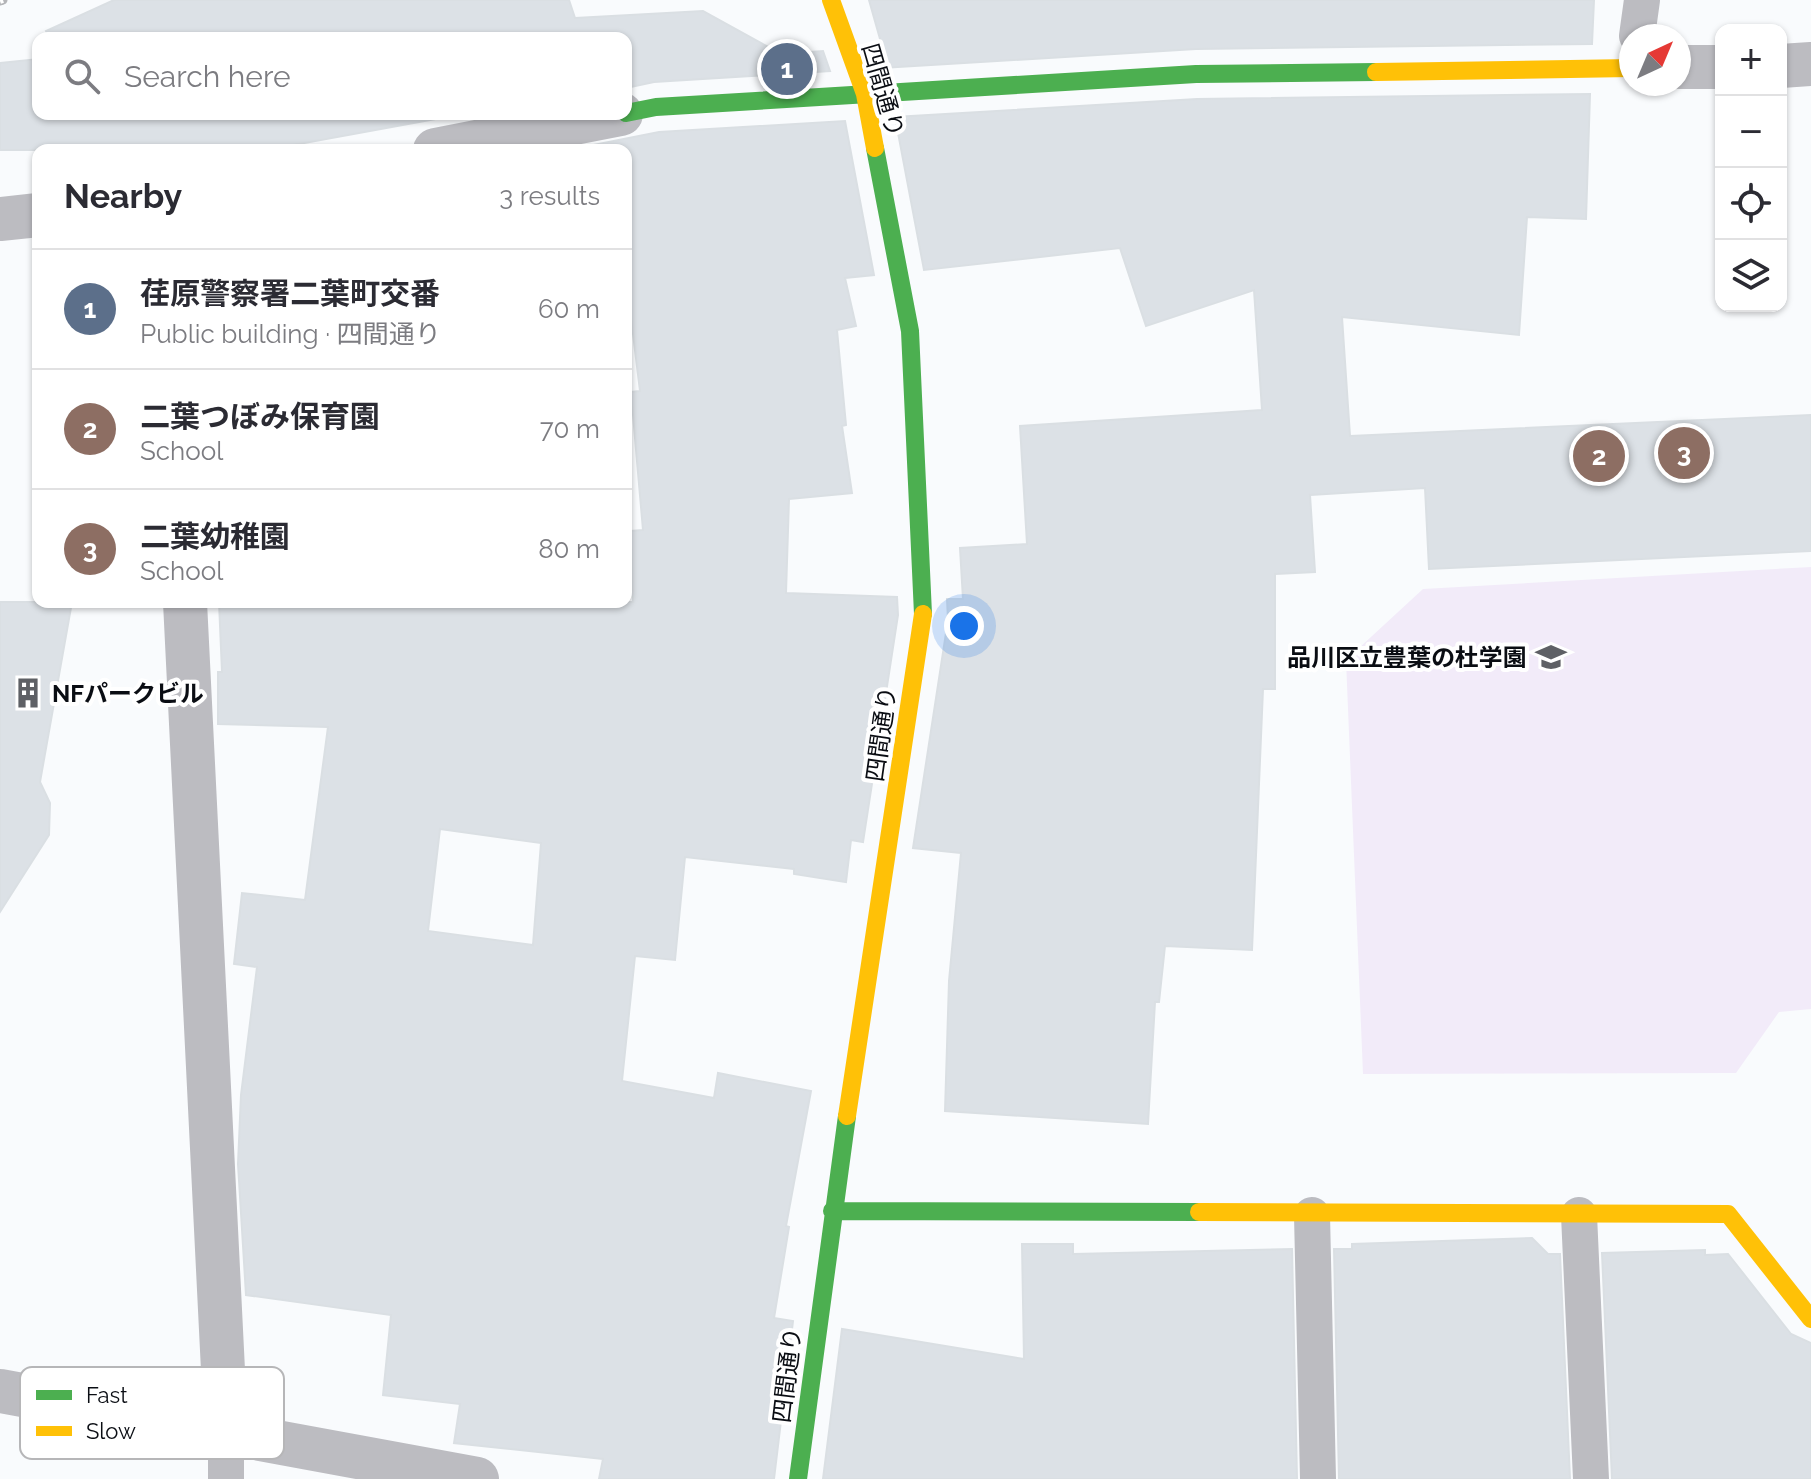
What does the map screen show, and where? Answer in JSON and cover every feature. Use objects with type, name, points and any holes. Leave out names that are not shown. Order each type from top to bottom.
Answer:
[{"type":"street","name":"四間通り","points":[[798,1479],[832,1211],[923,616],[910,331],[865,94],[831,0]]},
{"type":"street","points":[[1787,66],[1811,64]]},
{"type":"street","points":[[1691,67],[1715,67]]},
{"type":"street","points":[[632,112],[656,107],[1196,74],[1619,68]]},
{"type":"street","points":[[496,144],[567,137],[609,120]]},
{"type":"street","points":[[0,219],[32,216]]},
{"type":"street","points":[[185,608],[223,1367]]},
{"type":"street","points":[[832,1211],[1728,1214],[1811,1319]]},
{"type":"street","points":[[0,1391],[20,1395]]},
{"type":"street","points":[[284,1442],[477,1479]]},
{"type":"lane","points":[[1639,24],[1642,0]]},
{"type":"lane","points":[[1312,1215],[1318,1479]]},
{"type":"lane","points":[[1579,1215],[1591,1479]]},
{"type":"shaded area","points":[[1811,567],[1811,1009],[1779,1012],[1736,1073],[1363,1074],[1346,660],[1423,589]]},
{"type":"building","points":[[114,0],[569,0],[575,18],[703,11],[781,54],[823,51],[830,71],[654,82],[632,87],[632,32],[46,31]]},
{"type":"building","points":[[869,0],[1594,0],[1592,44],[1196,49],[882,68],[875,47],[882,46]]},
{"type":"building","points":[[32,60],[32,120],[430,120],[299,144],[32,144],[32,150],[0,150],[0,63]]},
{"type":"building","points":[[1590,94],[1586,219],[1527,217],[1519,335],[1342,317],[1350,436],[1811,415],[1811,551],[1429,569],[1425,488],[1310,495],[1315,572],[1275,574],[1275,689],[1263,689],[1252,950],[1165,946],[1159,1002],[1155,1002],[1148,1124],[945,1111],[949,981],[961,853],[913,848],[948,620],[947,599],[963,599],[960,548],[1027,544],[1020,426],[1262,410],[1254,290],[1146,326],[1120,248],[924,270],[895,117],[1197,99]]},
{"type":"building","points":[[845,121],[874,275],[845,278],[856,326],[837,330],[846,425],[842,426],[852,493],[789,499],[786,593],[897,597],[898,615],[863,842],[851,840],[846,882],[794,874],[794,869],[685,857],[675,960],[635,956],[622,1081],[714,1098],[718,1073],[811,1091],[786,1226],[789,1227],[774,1318],[793,1321],[774,1479],[599,1479],[603,1459],[454,1443],[460,1404],[383,1395],[391,1315],[246,1295],[238,1164],[241,1095],[257,967],[234,964],[242,893],[305,900],[328,727],[218,724],[218,672],[222,672],[219,608],[632,608],[632,531],[643,530],[632,404],[632,392],[640,391],[632,326],[632,144],[598,144],[659,132]],"holes":[[[440,829],[541,843],[533,945],[428,931]]]},
{"type":"building","name":"NFパークビル","points":[[0,602],[32,602],[32,608],[71,608],[40,782],[50,803],[49,835],[0,912]]},
{"type":"building","points":[[1532,1238],[1548,1254],[1560,1254],[1570,1479],[1339,1479],[1334,1249],[1352,1249],[1352,1244]]},
{"type":"building","points":[[1022,1244],[1073,1244],[1073,1254],[1292,1249],[1297,1479],[823,1479],[842,1329],[1024,1359]]},
{"type":"building","points":[[1705,1250],[1705,1255],[1728,1254],[1791,1334],[1811,1343],[1811,1479],[1612,1479],[1602,1253]]},
{"type":"traffic: fast","points":[[632,112],[656,107],[1196,74],[1376,72]]},
{"type":"traffic: fast","points":[[875,148],[910,331],[923,614]]},
{"type":"traffic: fast","points":[[798,1479],[847,1116]]},
{"type":"traffic: fast","points":[[832,1211],[1199,1212]]},
{"type":"traffic: slow","points":[[831,0],[865,94],[875,148]]},
{"type":"traffic: slow","points":[[1376,72],[1619,68]]},
{"type":"traffic: slow","points":[[847,1116],[923,614]]},
{"type":"traffic: slow","points":[[1199,1212],[1728,1214],[1811,1319]]},
{"type":"place","name":"荏原警察署二葉町交番","points":[[787,69]]},
{"type":"place","name":"二葉幼稚園","points":[[1684,453]]},
{"type":"place","name":"二葉つぼみ保育園","points":[[1599,456]]},
{"type":"place","name":"品川区立豊葉の杜学園","points":[[1551,657]]},
{"type":"place","name":"NFパークビル","points":[[28,693]]}]
